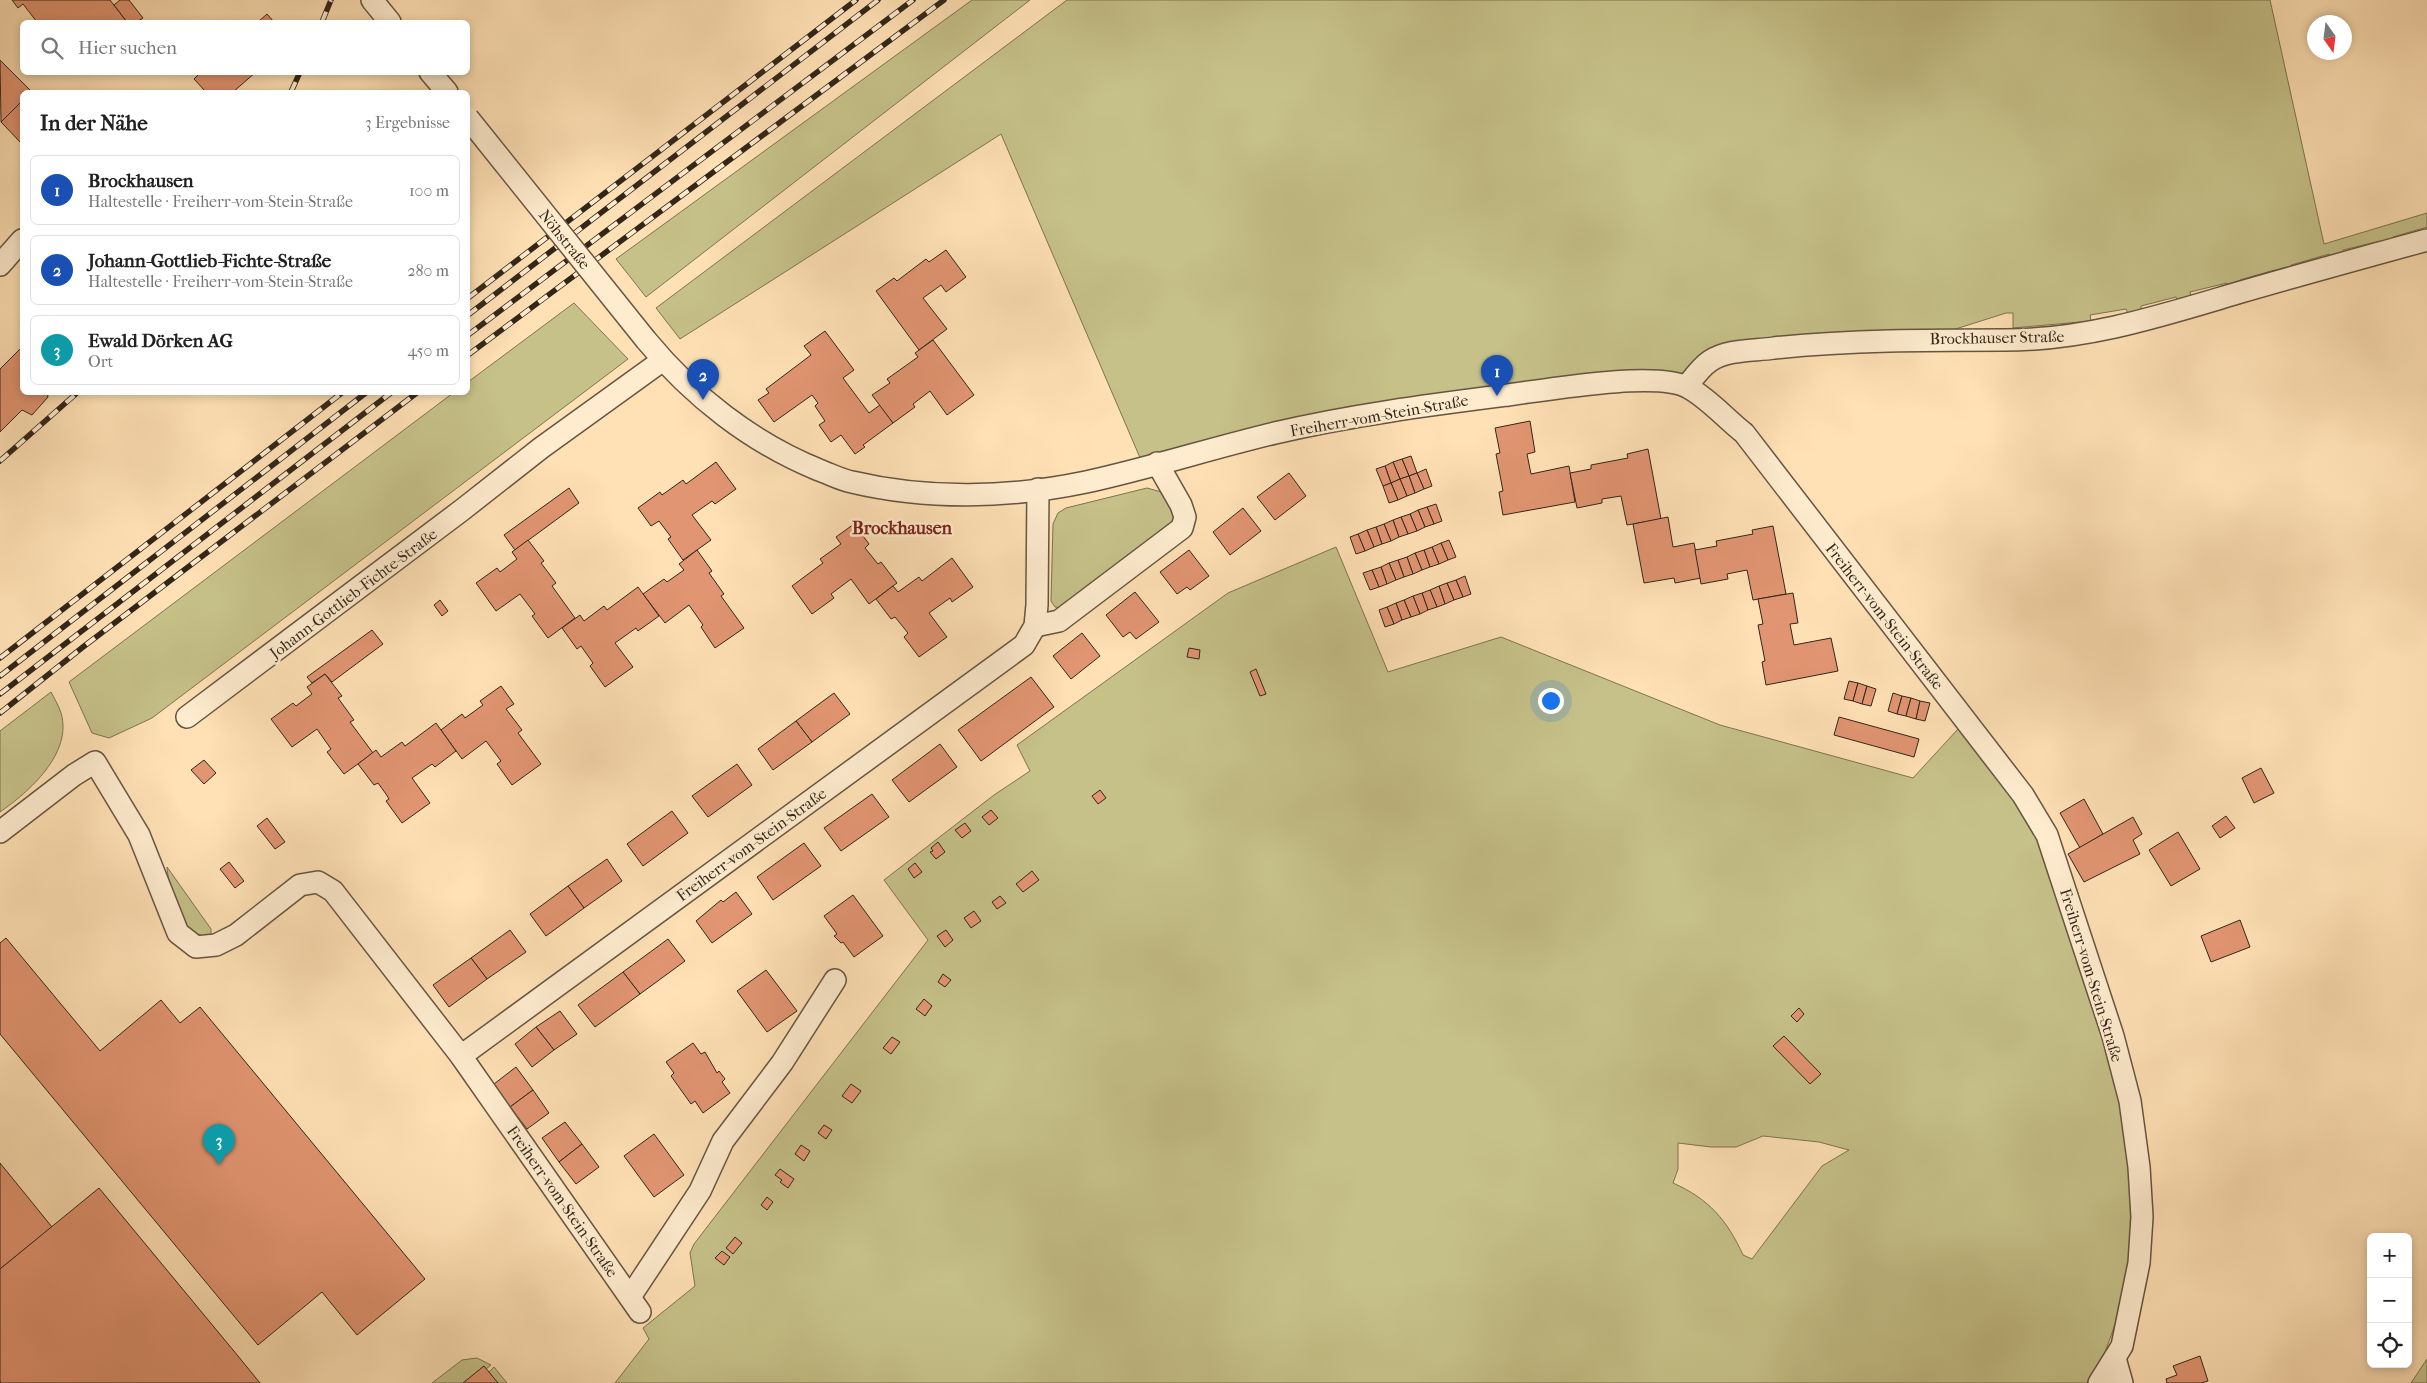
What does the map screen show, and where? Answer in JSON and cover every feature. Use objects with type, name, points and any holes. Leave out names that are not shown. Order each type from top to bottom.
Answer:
[{"type":"street","points":[[372,0],[388,20]]},
{"type":"street","points":[[432,75],[444,90]]},
{"type":"street","name":"Nöhstraße","points":[[470,120],[663,360]]},
{"type":"street","name":"Brockhauser Straße","points":[[1687,386],[1710,360],[1734,353],[1838,341],[2008,340],[2066,336],[2125,327],[2324,268],[2427,240]]},
{"type":"street","points":[[0,265],[20,242]]},
{"type":"street","name":"Freiherr-vom-Stein-Straße","points":[[663,360],[703,400],[787,457],[850,482],[931,494],[980,495],[1085,482],[1278,432],[1343,419],[1452,402],[1599,383],[1653,380],[1687,386],[1744,433],[2023,795],[2047,835],[2113,1036],[2130,1100],[2139,1167],[2142,1217],[2139,1263],[2122,1346],[2099,1383]]},
{"type":"street","name":"Johann-Gottlieb-Fichte-Straße","points":[[187,717],[462,510],[541,448],[663,360]]},
{"type":"street","points":[[1034,626],[1059,621],[1182,528],[1185,517],[1181,505],[1157,463]]},
{"type":"street","name":"Freiherr-vom-Stein-Straße","points":[[461,1056],[1024,645],[1034,626],[1037,605],[1038,488]]},
{"type":"street","name":"Freiherr-vom-Stein-Straße","points":[[0,832],[74,775],[95,762],[139,834],[178,933],[196,947],[216,945],[236,934],[300,885],[318,882],[333,891],[461,1056],[635,1305],[700,1191],[723,1141],[782,1063],[836,980]]},
{"type":"street","points":[[2115,1358],[2122,1383]]},
{"type":"shaded area","points":[[972,0],[1030,0],[646,297],[616,259]]},
{"type":"shaded area","points":[[1067,0],[2270,0],[2324,244],[2427,213],[2427,227],[2393,237],[2394,242],[2382,246],[2380,241],[2343,250],[2344,256],[2331,260],[2329,254],[2291,265],[2293,270],[2277,275],[2275,270],[2240,280],[2242,285],[2229,288],[2227,283],[2190,292],[2192,299],[2178,303],[2176,297],[2141,306],[2141,311],[2128,314],[2126,309],[2090,315],[2091,321],[2013,328],[2013,313],[2006,313],[1924,339],[1734,353],[1687,386],[1497,396],[1144,467],[1001,134],[680,339],[656,308]]},
{"type":"shaded area","points":[[574,303],[628,359],[152,718],[109,738],[92,733],[69,682],[450,395],[470,395],[470,381]]},
{"type":"shaded area","points":[[1147,488],[1165,493],[1175,516],[1173,524],[1061,608],[1055,607],[1051,601],[1053,524],[1058,513],[1066,508]]},
{"type":"shaded area","points":[[1336,547],[1388,672],[1501,637],[1720,725],[1913,778],[1958,729],[2021,795],[2046,835],[2128,1100],[2137,1263],[2098,1372],[2087,1383],[615,1383],[649,1339],[643,1328],[695,1286],[690,1253],[694,1244],[928,940],[884,880],[994,795],[1030,771],[1017,745],[1228,593]],"holes":[[[1763,1136],[1819,1142],[1849,1150],[1822,1166],[1752,1259],[1743,1255],[1723,1221],[1707,1204],[1686,1189],[1673,1183],[1678,1169],[1678,1143],[1711,1147],[1736,1147]]]},
{"type":"shaded area","points":[[51,692],[61,713],[63,728],[61,743],[55,757],[46,770],[23,794],[0,812],[0,731]]},
{"type":"shaded area","points":[[167,867],[211,929],[211,936],[194,933],[185,925],[174,900]]},
{"type":"shaded area","points":[[477,1358],[491,1365],[486,1369],[484,1366],[463,1383],[432,1383],[462,1360]]},
{"type":"shaded area","points":[[2427,1359],[2427,1383],[2411,1383]]},
{"type":"shaded area","points":[[494,1367],[507,1383],[498,1383],[489,1372]]},
{"type":"building","points":[[12,0],[110,0],[125,20],[35,20],[23,4],[18,8]]},
{"type":"building","points":[[120,0],[129,0],[143,18],[140,20],[125,20],[114,5]]},
{"type":"building","points":[[267,14],[272,20],[260,20]]},
{"type":"building","points":[[0,60],[30,90],[20,90],[20,103],[1,122]]},
{"type":"building","points":[[198,75],[253,75],[235,90],[204,90],[194,79]]},
{"type":"building","points":[[20,103],[20,142],[1,122]]},
{"type":"building","points":[[946,250],[966,277],[946,292],[941,285],[923,298],[947,329],[919,350],[876,291],[894,278],[897,281],[926,259],[929,262]]},
{"type":"building","points":[[825,331],[854,370],[843,378],[869,413],[880,405],[893,423],[863,445],[865,447],[855,454],[841,435],[831,442],[819,425],[825,421],[815,406],[818,403],[812,395],[774,422],[758,400],[769,393],[766,389],[811,355],[804,346]]},
{"type":"building","points":[[933,340],[974,395],[947,415],[930,391],[913,404],[915,407],[893,423],[872,395],[890,383],[887,379],[918,357],[915,353]]},
{"type":"building","points":[[20,349],[20,395],[48,395],[48,397],[32,415],[22,410],[0,432],[0,369]]},
{"type":"building","points":[[1530,421],[1535,452],[1527,454],[1531,474],[1569,466],[1575,502],[1503,515],[1499,492],[1503,491],[1496,454],[1500,453],[1495,428]]},
{"type":"building","points":[[1648,449],[1661,519],[1627,525],[1621,496],[1602,499],[1602,503],[1577,508],[1570,473],[1591,469],[1591,465],[1628,458],[1627,454]]},
{"type":"building","points":[[1411,456],[1417,473],[1409,476],[1402,459]]},
{"type":"building","points":[[1402,459],[1409,476],[1400,479],[1393,462]]},
{"type":"building","points":[[716,462],[736,489],[715,504],[712,501],[692,515],[711,540],[683,560],[668,539],[671,537],[659,521],[651,526],[638,508],[660,492],[662,495],[683,480],[686,484]]},
{"type":"building","points":[[1393,462],[1400,479],[1391,483],[1385,466]]},
{"type":"building","points":[[1385,466],[1391,483],[1383,486],[1376,469]]},
{"type":"building","points":[[1426,469],[1432,486],[1424,489],[1417,473]]},
{"type":"building","points":[[1289,473],[1306,496],[1275,520],[1257,497]]},
{"type":"building","points":[[1417,473],[1424,489],[1415,493],[1409,476]]},
{"type":"building","points":[[1409,476],[1415,493],[1407,496],[1400,479]]},
{"type":"building","points":[[1400,479],[1407,496],[1398,500],[1391,483]]},
{"type":"building","points":[[1391,483],[1398,500],[1389,503],[1383,486]]},
{"type":"building","points":[[569,488],[579,503],[515,550],[504,535]]},
{"type":"building","points":[[1436,504],[1442,521],[1434,524],[1427,507]]},
{"type":"building","points":[[1427,507],[1434,524],[1425,527],[1418,510]]},
{"type":"building","points":[[1243,508],[1261,531],[1230,555],[1213,532]]},
{"type":"building","points":[[1418,510],[1425,527],[1417,531],[1410,514]]},
{"type":"building","points":[[1410,514],[1417,531],[1408,534],[1401,517]]},
{"type":"building","points":[[1401,517],[1408,534],[1399,537],[1393,520]]},
{"type":"building","points":[[1668,517],[1673,547],[1694,543],[1701,578],[1675,583],[1674,578],[1644,583],[1633,524]]},
{"type":"building","points":[[1393,520],[1399,537],[1391,541],[1384,524]]},
{"type":"building","points":[[854,524],[869,544],[865,548],[878,564],[881,562],[897,583],[869,604],[851,579],[831,594],[834,598],[812,614],[792,586],[823,563],[820,559],[841,544],[836,537]]},
{"type":"building","points":[[1384,524],[1391,541],[1382,544],[1376,527]]},
{"type":"building","points":[[1773,526],[1786,594],[1753,600],[1747,570],[1727,574],[1728,579],[1701,584],[1695,550],[1717,546],[1716,541],[1753,534],[1752,530]]},
{"type":"building","points":[[1376,527],[1382,544],[1374,547],[1367,530]]},
{"type":"building","points":[[1367,530],[1374,547],[1365,551],[1358,534]]},
{"type":"building","points":[[1358,534],[1365,551],[1356,554],[1350,537]]},
{"type":"building","points":[[528,540],[544,561],[541,563],[556,583],[552,586],[575,618],[548,638],[532,616],[535,614],[520,594],[496,611],[476,583],[497,568],[500,572],[517,559],[512,552]]},
{"type":"building","points":[[1449,540],[1456,557],[1448,560],[1441,543]]},
{"type":"building","points":[[1441,543],[1448,560],[1439,564],[1432,547]]},
{"type":"building","points":[[1432,547],[1439,564],[1430,567],[1424,550]]},
{"type":"building","points":[[697,550],[712,571],[709,573],[724,594],[721,596],[744,628],[715,648],[701,627],[703,625],[689,605],[665,623],[643,594],[664,579],[667,582],[684,570],[679,564]]},
{"type":"building","points":[[1189,550],[1209,576],[1190,590],[1187,587],[1177,594],[1160,572]]},
{"type":"building","points":[[1424,550],[1430,567],[1422,570],[1415,553]]},
{"type":"building","points":[[1415,553],[1422,570],[1413,574],[1407,557]]},
{"type":"building","points":[[1407,557],[1413,574],[1404,577],[1398,560]]},
{"type":"building","points":[[952,558],[973,587],[952,602],[950,598],[929,613],[947,637],[919,657],[904,637],[908,633],[895,617],[891,619],[876,599],[893,586],[898,592],[919,577],[922,581]]},
{"type":"building","points":[[1398,560],[1404,577],[1396,580],[1389,563]]},
{"type":"building","points":[[1389,563],[1396,580],[1387,584],[1381,567]]},
{"type":"building","points":[[1381,567],[1387,584],[1379,587],[1372,570]]},
{"type":"building","points":[[1372,570],[1379,587],[1370,590],[1363,573]]},
{"type":"building","points":[[1465,576],[1471,594],[1463,597],[1456,580]]},
{"type":"building","points":[[1456,580],[1463,597],[1454,600],[1447,583]]},
{"type":"building","points":[[1447,583],[1454,600],[1445,604],[1439,586]]},
{"type":"building","points":[[1439,586],[1445,604],[1437,607],[1430,590]]},
{"type":"building","points":[[638,587],[659,616],[638,631],[636,628],[615,643],[633,667],[605,687],[590,666],[593,663],[581,646],[577,649],[562,628],[580,615],[584,621],[604,606],[607,610]]},
{"type":"building","points":[[1430,590],[1437,607],[1428,610],[1422,593]]},
{"type":"building","points":[[1135,592],[1159,622],[1136,639],[1130,632],[1123,637],[1106,615]]},
{"type":"building","points":[[1422,593],[1428,610],[1420,614],[1413,596]]},
{"type":"building","points":[[1793,593],[1798,623],[1790,624],[1794,645],[1831,638],[1838,671],[1766,685],[1762,662],[1765,661],[1758,625],[1763,624],[1758,599]]},
{"type":"building","points":[[1413,596],[1420,614],[1411,617],[1404,600]]},
{"type":"building","points":[[440,600],[448,611],[442,616],[434,605]]},
{"type":"building","points":[[1404,600],[1411,617],[1402,620],[1396,603]]},
{"type":"building","points":[[1396,603],[1402,620],[1394,624],[1387,607]]},
{"type":"building","points":[[1387,607],[1394,624],[1385,627],[1379,610]]},
{"type":"building","points":[[372,630],[383,644],[332,682],[325,674],[312,683],[307,677]]},
{"type":"building","points":[[1082,633],[1100,656],[1071,679],[1053,656]]},
{"type":"building","points":[[1189,648],[1200,650],[1199,659],[1187,657]]},
{"type":"building","points":[[1256,669],[1266,694],[1260,696],[1250,672]]},
{"type":"building","points":[[325,674],[342,696],[338,698],[354,720],[350,722],[373,753],[344,774],[327,752],[331,749],[317,729],[292,747],[271,719],[293,703],[296,706],[312,694],[307,687]]},
{"type":"building","points":[[1031,677],[1054,707],[981,761],[958,730]]},
{"type":"building","points":[[1849,681],[1858,683],[1853,701],[1844,699]]},
{"type":"building","points":[[1858,683],[1867,686],[1862,704],[1853,701]]},
{"type":"building","points":[[501,686],[514,704],[506,709],[522,730],[518,733],[541,764],[512,785],[497,764],[501,761],[486,741],[462,759],[441,730],[462,714],[465,718],[483,705],[480,701]]},
{"type":"building","points":[[1867,686],[1876,689],[1871,706],[1862,704]]},
{"type":"building","points":[[834,693],[850,714],[812,742],[796,721]]},
{"type":"building","points":[[1893,693],[1902,696],[1897,714],[1888,711]]},
{"type":"building","points":[[1902,696],[1911,698],[1906,716],[1897,714]]},
{"type":"building","points":[[1911,698],[1920,701],[1916,719],[1906,716]]},
{"type":"building","points":[[1920,701],[1930,703],[1925,721],[1916,719]]},
{"type":"building","points":[[1839,717],[1919,739],[1914,757],[1834,735]]},
{"type":"building","points":[[796,721],[812,742],[773,770],[758,749]]},
{"type":"building","points":[[436,723],[456,751],[435,767],[432,764],[412,778],[430,803],[402,823],[386,801],[389,799],[378,783],[374,785],[358,764],[376,750],[381,757],[402,742],[405,746]]},
{"type":"building","points":[[940,744],[957,767],[909,802],[892,780]]},
{"type":"building","points":[[204,760],[216,773],[204,784],[191,770]]},
{"type":"building","points":[[737,764],[752,785],[708,817],[692,796]]},
{"type":"building","points":[[2261,768],[2274,793],[2254,803],[2242,778]]},
{"type":"building","points":[[1100,790],[1106,798],[1098,804],[1092,796]]},
{"type":"building","points":[[872,794],[889,817],[841,851],[824,828]]},
{"type":"building","points":[[2084,799],[2103,834],[2080,848],[2060,813]]},
{"type":"building","points":[[991,810],[998,818],[989,825],[982,817]]},
{"type":"building","points":[[672,811],[688,833],[643,866],[627,844]]},
{"type":"building","points":[[2226,816],[2235,828],[2220,838],[2212,826]]},
{"type":"building","points":[[2133,817],[2142,834],[2133,840],[2140,854],[2084,882],[2068,854]]},
{"type":"building","points":[[267,818],[285,842],[275,849],[257,826]]},
{"type":"building","points":[[965,823],[971,831],[962,838],[955,830]]},
{"type":"building","points":[[2178,832],[2200,869],[2171,886],[2149,850]]},
{"type":"building","points":[[938,842],[945,852],[936,859],[930,852],[933,851],[931,848]]},
{"type":"building","points":[[804,843],[821,866],[773,900],[757,877]]},
{"type":"building","points":[[607,859],[622,881],[584,908],[568,886]]},
{"type":"building","points":[[229,862],[244,881],[235,888],[220,869]]},
{"type":"building","points":[[915,863],[922,872],[914,878],[908,869]]},
{"type":"building","points":[[1032,871],[1039,880],[1023,892],[1016,884]]},
{"type":"building","points":[[568,886],[584,908],[546,936],[530,914]]},
{"type":"building","points":[[736,892],[752,914],[712,943],[696,921],[721,900],[723,902]]},
{"type":"building","points":[[853,895],[883,936],[854,957],[843,942],[841,943],[834,936],[837,934],[824,916]]},
{"type":"building","points":[[1000,896],[1006,903],[997,909],[992,902]]},
{"type":"building","points":[[974,911],[981,921],[971,928],[964,918]]},
{"type":"building","points":[[2240,920],[2250,947],[2211,962],[2201,936]]},
{"type":"building","points":[[510,930],[526,952],[487,979],[471,958]]},
{"type":"building","points":[[946,930],[953,940],[945,947],[937,936]]},
{"type":"building","points":[[6,938],[100,1051],[161,1000],[180,1023],[200,1007],[425,1279],[357,1335],[322,1292],[258,1345],[0,1034],[0,943]]},
{"type":"building","points":[[668,939],[685,961],[640,994],[623,972]]},
{"type":"building","points":[[471,958],[487,979],[449,1007],[433,985]]},
{"type":"building","points":[[766,970],[797,1011],[767,1032],[737,991]]},
{"type":"building","points":[[623,972],[640,994],[595,1027],[578,1005]]},
{"type":"building","points":[[943,974],[951,980],[945,987],[938,982]]},
{"type":"building","points":[[924,999],[932,1006],[925,1016],[916,1009]]},
{"type":"building","points":[[1799,1008],[1804,1014],[1797,1022],[1791,1016]]},
{"type":"building","points":[[560,1011],[577,1034],[554,1050],[536,1027]]},
{"type":"building","points":[[536,1027],[554,1050],[532,1067],[515,1044]]},
{"type":"building","points":[[1784,1036],[1821,1074],[1810,1084],[1773,1046]]},
{"type":"building","points":[[892,1037],[900,1042],[891,1054],[883,1048]]},
{"type":"building","points":[[693,1043],[701,1054],[705,1052],[717,1073],[719,1071],[725,1079],[722,1082],[730,1093],[703,1113],[695,1101],[691,1104],[671,1076],[674,1073],[666,1062]]},
{"type":"building","points":[[516,1067],[533,1090],[510,1107],[494,1084]]},
{"type":"building","points":[[851,1084],[861,1091],[852,1103],[842,1096]]},
{"type":"building","points":[[533,1090],[549,1113],[527,1129],[510,1107]]},
{"type":"building","points":[[565,1122],[582,1144],[559,1162],[542,1138]]},
{"type":"building","points":[[824,1125],[832,1130],[826,1139],[818,1133]]},
{"type":"building","points":[[654,1134],[684,1175],[654,1197],[624,1156]]},
{"type":"building","points":[[582,1144],[599,1167],[576,1184],[559,1162]]},
{"type":"building","points":[[801,1145],[810,1151],[804,1161],[795,1154]]},
{"type":"building","points":[[0,1163],[52,1227],[0,1269]]},
{"type":"building","points":[[780,1169],[794,1179],[788,1188],[775,1175]]},
{"type":"building","points":[[99,1188],[260,1383],[1,1383],[0,1269]]},
{"type":"building","points":[[767,1197],[773,1202],[767,1210],[761,1205]]},
{"type":"building","points":[[735,1237],[742,1243],[733,1254],[726,1248]]},
{"type":"building","points":[[722,1251],[730,1257],[724,1265],[715,1258]]},
{"type":"building","points":[[2200,1356],[2208,1381],[2201,1383],[2167,1383],[2166,1379],[2177,1375],[2173,1366]]},
{"type":"building","points":[[484,1366],[498,1383],[463,1383]]},
{"type":"railway","points":[[323,20],[331,0]]},
{"type":"railway","points":[[470,296],[856,0]]},
{"type":"railway","points":[[470,313],[878,0]]},
{"type":"railway","points":[[470,333],[913,0]]},
{"type":"railway","points":[[470,354],[944,0]]},
{"type":"railway","points":[[292,90],[299,75]]},
{"type":"railway","points":[[0,461],[75,395]]},
{"type":"railway","points":[[0,658],[339,395]]},
{"type":"railway","points":[[0,676],[363,395]]},
{"type":"railway","points":[[0,694],[388,395]]},
{"type":"railway","points":[[0,713],[83,647],[414,395]]},
{"type":"place","name":"Brockhausen","points":[[1497,396]]},
{"type":"place","name":"Johann-Gottlieb-Fichte-Straße","points":[[703,400]]},
{"type":"place","name":"Ewald Dörken AG","points":[[219,1165]]},
{"type":"district","name":"Brockhausen","points":[[902,528]]}]
